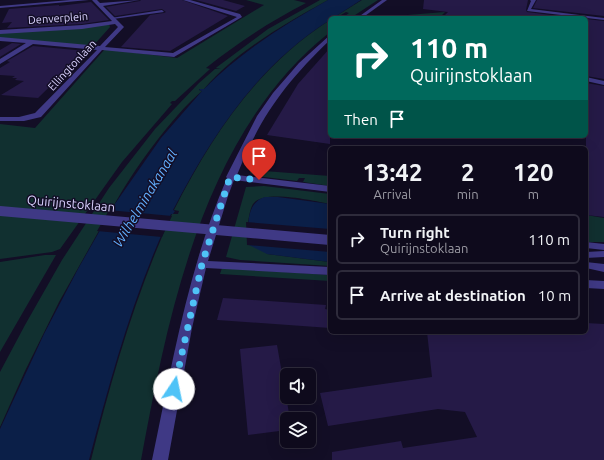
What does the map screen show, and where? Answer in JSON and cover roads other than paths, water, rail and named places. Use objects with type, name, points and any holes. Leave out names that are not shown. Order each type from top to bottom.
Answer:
[{"type":"street","points":[[0,7],[87,0]]},
{"type":"street","points":[[94,0],[114,20]]},
{"type":"street","points":[[99,5],[138,0]]},
{"type":"street","name":"Denverplein","points":[[0,39],[174,55],[240,18],[238,15],[185,0]]},
{"type":"street","points":[[361,16],[385,0]]},
{"type":"street","name":"Denverplein","points":[[0,32],[82,27],[114,20]]},
{"type":"street","name":"Ellingtonlaan","points":[[0,119],[19,121],[29,120],[38,115],[121,27],[114,20]]},
{"type":"street","points":[[160,460],[179,361],[202,264],[230,177],[261,116],[278,90],[309,56],[328,39]]},
{"type":"street","points":[[0,62],[33,41]]},
{"type":"street","points":[[588,80],[604,84]]},
{"type":"street","points":[[230,177],[328,189]]},
{"type":"street","name":"Quirijnstoklaan","points":[[0,211],[328,240]]},
{"type":"street","points":[[588,245],[604,247]]},
{"type":"street","points":[[588,254],[604,254]]},
{"type":"street","points":[[202,264],[328,271]]},
{"type":"street","points":[[588,265],[604,268]]},
{"type":"street","points":[[588,284],[604,285]]},
{"type":"lane","points":[[532,0],[534,0],[528,10],[579,16]]},
{"type":"lane","points":[[114,20],[162,11]]},
{"type":"lane","points":[[588,17],[604,19]]},
{"type":"water","name":"Wilhelminakanaal","points":[[328,0],[361,0],[336,16],[328,16],[328,21],[304,38],[280,59],[259,81],[239,104],[221,129],[188,182],[173,210],[175,211],[171,214],[135,304],[124,335],[89,460],[0,460],[0,429],[44,334],[110,211],[161,138],[202,91],[199,90],[204,89],[248,51],[295,19]]},
{"type":"water","points":[[265,197],[278,197],[328,204],[328,262],[267,254],[249,245],[249,217],[251,210],[259,200]]}]
